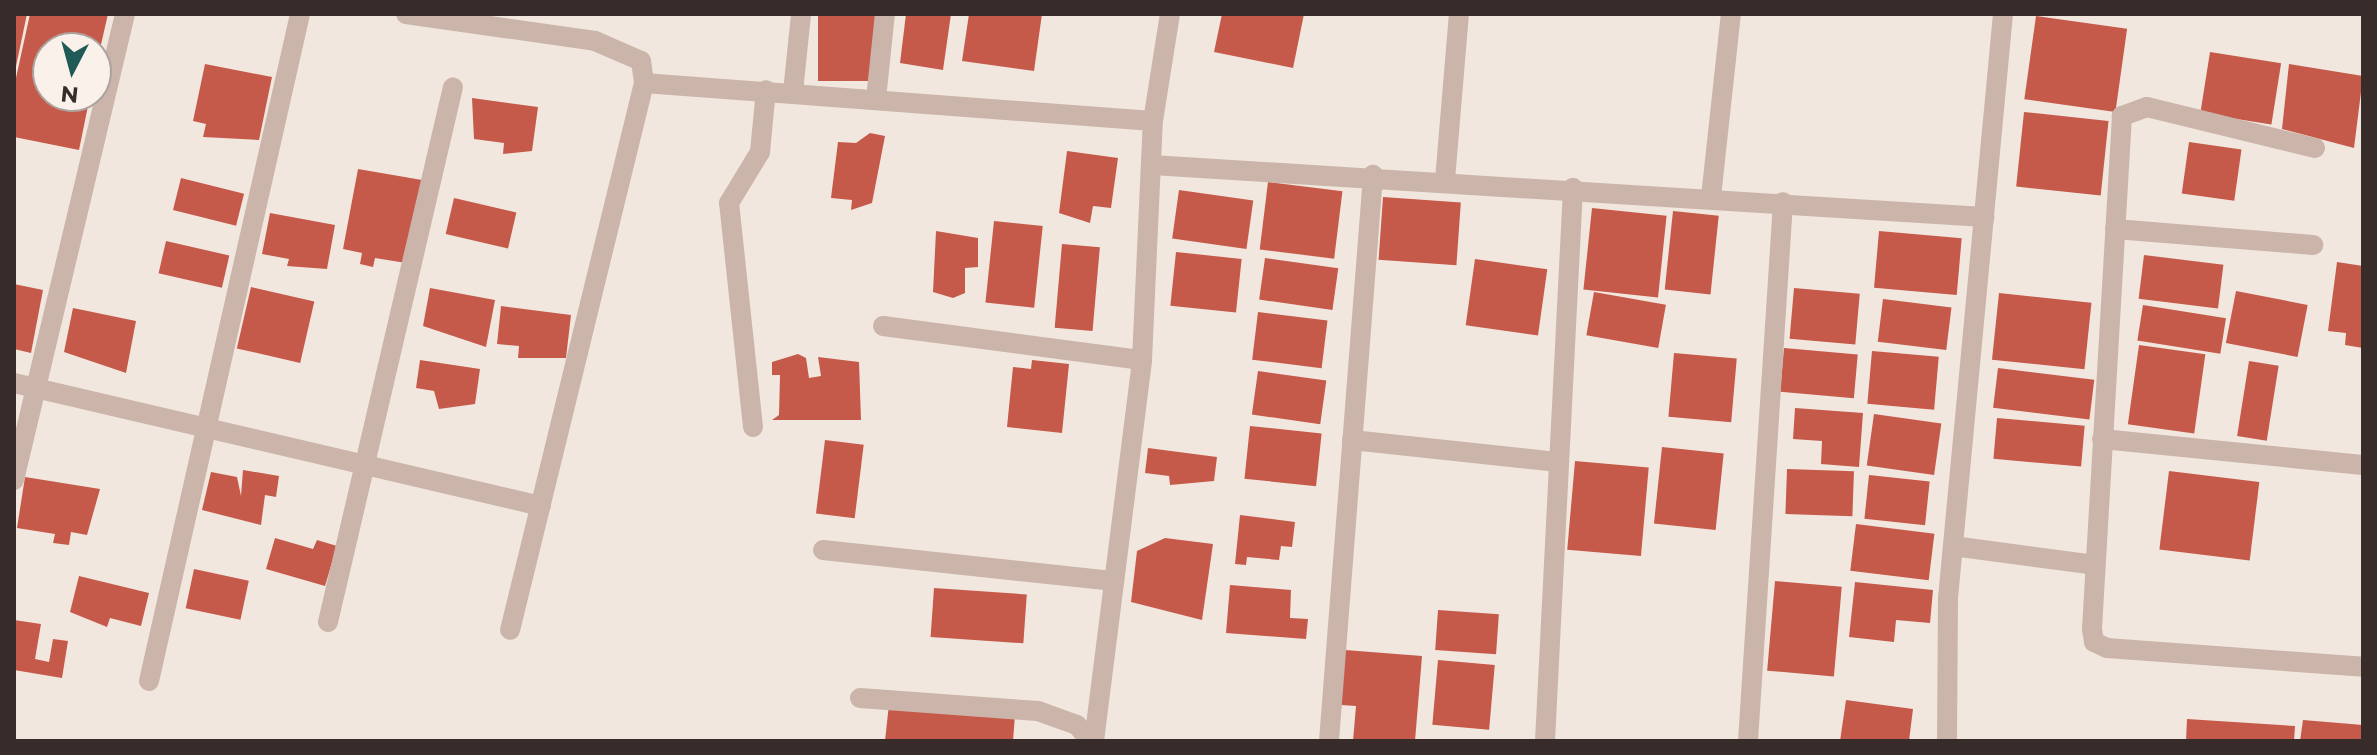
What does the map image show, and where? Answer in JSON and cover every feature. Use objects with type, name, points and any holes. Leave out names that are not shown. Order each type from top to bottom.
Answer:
[{"type":"street","points":[[14,480],[125,14]]},
{"type":"street","points":[[149,681],[300,14]]},
{"type":"street","points":[[406,14],[595,41],[641,61],[644,83],[510,630]]},
{"type":"street","points":[[793,92],[801,14]]},
{"type":"street","points":[[876,99],[885,14]]},
{"type":"street","points":[[1092,741],[1142,360],[1153,121],[1170,14]]},
{"type":"street","points":[[1445,180],[1459,14]]},
{"type":"street","points":[[1711,197],[1731,14]]},
{"type":"street","points":[[1947,741],[1953,546],[2003,14]]},
{"type":"street","points":[[644,83],[1153,121]]},
{"type":"street","points":[[328,622],[453,87]]},
{"type":"street","points":[[753,427],[729,203],[760,152],[766,90]]},
{"type":"street","points":[[2315,148],[2132,107],[2122,116],[2092,629],[2094,642],[2107,648],[2363,667]]},
{"type":"street","points":[[1152,165],[1373,175],[1984,217]]},
{"type":"street","points":[[1329,741],[1373,175]]},
{"type":"street","points":[[1545,741],[1573,188]]},
{"type":"street","points":[[1748,741],[1783,202]]},
{"type":"street","points":[[2115,229],[2313,245]]},
{"type":"street","points":[[883,326],[1142,360]]},
{"type":"street","points":[[14,383],[203,432],[541,506]]},
{"type":"street","points":[[2102,439],[2363,465]]},
{"type":"street","points":[[1352,440],[1559,462]]},
{"type":"street","points":[[1953,546],[2095,565]]},
{"type":"street","points":[[823,550],[1114,581]]},
{"type":"street","points":[[860,698],[1038,711],[1077,725],[1092,741]]},
{"type":"building","points":[[14,14],[27,14],[15,71],[14,71]]},
{"type":"building","points":[[30,14],[108,14],[104,32],[32,32],[32,112],[87,112],[79,150],[14,137],[14,87]]},
{"type":"building","points":[[818,14],[876,14],[876,81],[818,81]]},
{"type":"building","points":[[906,14],[951,14],[943,70],[900,63]]},
{"type":"building","points":[[969,14],[1042,14],[1034,71],[962,61]]},
{"type":"building","points":[[1222,14],[1304,14],[1293,68],[1214,52]]},
{"type":"building","points":[[2036,16],[2127,29],[2115,112],[2024,99]]},
{"type":"building","points":[[2210,52],[2281,63],[2271,124],[2200,113]]},
{"type":"building","points":[[205,64],[272,77],[259,140],[203,137],[206,124],[193,121]]},
{"type":"building","points":[[2289,64],[2363,76],[2354,148],[2282,129]]},
{"type":"building","points":[[472,98],[538,107],[532,151],[503,154],[504,143],[474,139]]},
{"type":"building","points":[[2024,112],[2109,121],[2101,195],[2016,187]]},
{"type":"building","points":[[870,133],[885,136],[872,203],[851,210],[852,200],[831,198],[838,142],[856,143]]},
{"type":"building","points":[[2189,142],[2241,149],[2234,201],[2182,193]]},
{"type":"building","points":[[1067,151],[1118,158],[1111,208],[1093,206],[1090,223],[1059,213]]},
{"type":"building","points":[[358,169],[422,180],[406,263],[375,258],[373,267],[360,264],[362,253],[343,249]]},
{"type":"building","points":[[181,178],[244,194],[236,226],[173,210]]},
{"type":"building","points":[[1268,182],[1342,191],[1334,259],[1260,249]]},
{"type":"building","points":[[1179,190],[1253,200],[1246,249],[1172,239]]},
{"type":"building","points":[[1383,197],[1461,202],[1456,265],[1379,260]]},
{"type":"building","points":[[454,198],[516,212],[508,248],[446,234]]},
{"type":"building","points":[[1592,208],[1667,216],[1658,297],[1583,290]]},
{"type":"building","points":[[1673,211],[1719,216],[1710,294],[1665,290]]},
{"type":"building","points":[[270,213],[335,225],[327,269],[287,266],[289,259],[262,254]]},
{"type":"building","points":[[994,221],[1043,226],[1034,308],[985,303]]},
{"type":"building","points":[[936,231],[978,238],[978,267],[965,268],[965,293],[953,298],[933,292]]},
{"type":"building","points":[[1879,231],[1962,238],[1957,295],[1874,288]]},
{"type":"building","points":[[166,241],[229,256],[222,288],[159,273]]},
{"type":"building","points":[[1062,244],[1100,247],[1093,331],[1055,328]]},
{"type":"building","points":[[1176,252],[1242,259],[1236,313],[1170,306]]},
{"type":"building","points":[[2144,255],[2223,265],[2218,308],[2139,299]]},
{"type":"building","points":[[1265,258],[1338,268],[1332,310],[1259,300]]},
{"type":"building","points":[[1475,259],[1547,269],[1538,336],[1466,325]]},
{"type":"building","points":[[2337,262],[2363,266],[2363,348],[2345,345],[2346,333],[2328,331]]},
{"type":"building","points":[[14,284],[43,290],[31,353],[14,349]]},
{"type":"building","points":[[251,287],[314,302],[300,363],[237,348]]},
{"type":"building","points":[[430,288],[495,300],[486,347],[423,326]]},
{"type":"building","points":[[1794,288],[1860,294],[1855,345],[1790,339]]},
{"type":"building","points":[[2236,291],[2308,305],[2298,357],[2226,343]]},
{"type":"building","points":[[1594,292],[1666,305],[1658,348],[1586,335]]},
{"type":"building","points":[[1999,293],[2091,303],[2084,369],[1992,360]]},
{"type":"building","points":[[1883,299],[1951,307],[1946,350],[1878,342]]},
{"type":"building","points":[[2143,305],[2226,318],[2220,354],[2137,341]]},
{"type":"building","points":[[501,306],[571,315],[566,358],[518,358],[519,346],[497,344]]},
{"type":"building","points":[[73,308],[136,321],[126,373],[64,352]]},
{"type":"building","points":[[1258,312],[1327,321],[1322,368],[1252,360]]},
{"type":"building","points":[[2139,345],[2205,354],[2194,434],[2128,424]]},
{"type":"building","points":[[1784,348],[1858,354],[1854,398],[1780,392]]},
{"type":"building","points":[[1872,351],[1939,357],[1934,410],[1867,404]]},
{"type":"building","points":[[1674,353],[1737,358],[1731,422],[1668,417]]},
{"type":"building","points":[[798,354],[806,358],[809,378],[821,376],[818,357],[859,362],[861,420],[772,420],[779,415],[780,375],[772,375],[772,362]]},
{"type":"building","points":[[420,360],[480,369],[475,404],[439,409],[434,391],[416,388]]},
{"type":"building","points":[[1032,360],[1069,364],[1062,433],[1007,427],[1013,367],[1031,369]]},
{"type":"building","points":[[2249,361],[2279,366],[2267,441],[2237,436]]},
{"type":"building","points":[[1998,368],[2094,380],[2089,420],[1993,408]]},
{"type":"building","points":[[1258,371],[1326,381],[1320,424],[1252,415]]},
{"type":"building","points":[[1795,408],[1863,413],[1859,467],[1821,464],[1822,441],[1793,439]]},
{"type":"building","points":[[1874,414],[1941,423],[1934,475],[1867,465]]},
{"type":"building","points":[[1997,418],[2085,426],[2081,467],[1993,459]]},
{"type":"building","points":[[1250,426],[1322,434],[1316,486],[1244,479]]},
{"type":"building","points":[[825,440],[864,445],[855,518],[816,513]]},
{"type":"building","points":[[1662,447],[1724,453],[1716,530],[1654,524]]},
{"type":"building","points":[[1148,448],[1217,457],[1214,481],[1170,485],[1169,476],[1145,473]]},
{"type":"building","points":[[1575,461],[1649,467],[1641,556],[1567,550]]},
{"type":"building","points":[[1787,469],[1854,471],[1852,516],[1785,514]]},
{"type":"building","points":[[243,470],[279,476],[276,497],[265,495],[261,525],[202,510],[211,472],[237,477],[241,496]]},
{"type":"building","points":[[2169,471],[2259,482],[2250,561],[2159,549]]},
{"type":"building","points":[[1869,475],[1930,481],[1925,525],[1864,519]]},
{"type":"building","points":[[25,477],[100,489],[87,535],[71,532],[69,545],[53,543],[55,534],[17,528]]},
{"type":"building","points":[[1240,515],[1295,522],[1292,547],[1281,546],[1279,560],[1247,557],[1246,565],[1235,564]]},
{"type":"building","points":[[1856,524],[1934,534],[1929,580],[1850,571]]},
{"type":"building","points":[[275,538],[313,549],[317,540],[337,546],[325,586],[266,569]]},
{"type":"building","points":[[1165,538],[1213,544],[1202,620],[1131,602],[1137,551]]},
{"type":"building","points":[[194,569],[249,581],[240,620],[186,608]]},
{"type":"building","points":[[79,576],[149,593],[141,626],[110,618],[107,627],[70,612]]},
{"type":"building","points":[[1775,581],[1842,587],[1834,676],[1767,671]]},
{"type":"building","points":[[1855,582],[1933,590],[1930,623],[1896,620],[1894,642],[1849,637]]},
{"type":"building","points":[[1230,585],[1291,590],[1290,618],[1308,619],[1306,639],[1226,633]]},
{"type":"building","points":[[934,588],[1027,594],[1023,643],[931,637]]},
{"type":"building","points":[[1438,610],[1499,614],[1496,654],[1435,650]]},
{"type":"building","points":[[14,620],[41,624],[35,659],[49,662],[53,639],[68,641],[62,678],[14,670]]},
{"type":"building","points":[[1345,650],[1422,656],[1415,741],[1353,741],[1356,706],[1341,705]]},
{"type":"building","points":[[1438,660],[1495,665],[1489,730],[1432,725]]},
{"type":"building","points":[[1846,700],[1913,709],[1909,741],[1840,741]]},
{"type":"building","points":[[889,704],[1015,715],[1013,741],[885,741]]},
{"type":"building","points":[[2187,719],[2295,726],[2294,741],[2186,741]]},
{"type":"building","points":[[2303,720],[2363,725],[2363,741],[2300,741]]}]
